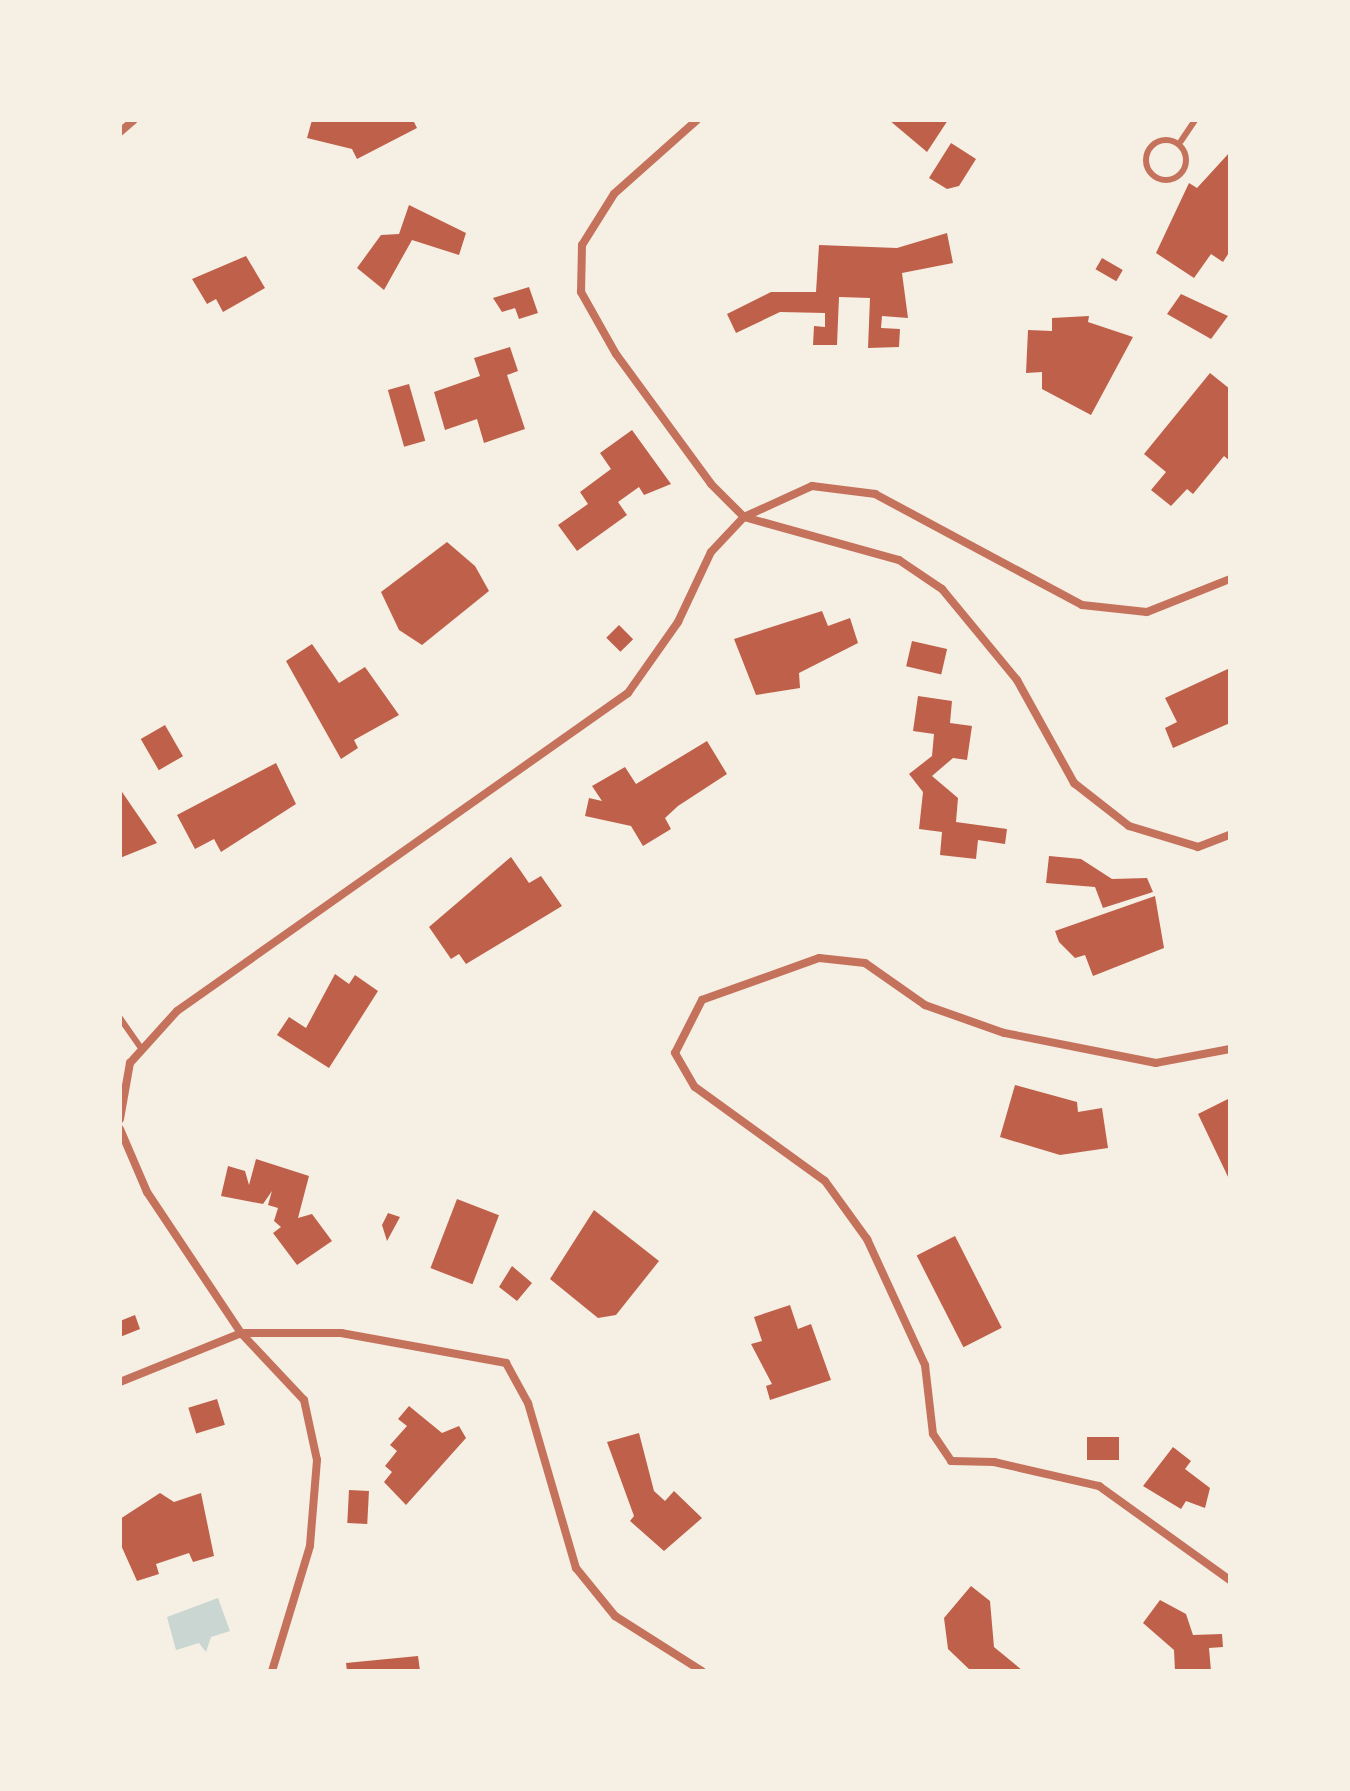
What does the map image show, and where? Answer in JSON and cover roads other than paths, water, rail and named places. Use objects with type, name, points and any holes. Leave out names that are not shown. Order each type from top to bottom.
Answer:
[{"type":"street","points":[[120,132],[134,120]]},
{"type":"street","points":[[697,120],[614,194],[582,245],[581,292],[616,354],[711,484],[744,517],[899,560],[942,589],[977,627],[1074,783],[1129,826],[1198,847],[1230,835]]},
{"type":"street","points":[[120,1119],[130,1063],[214,983],[628,693],[678,622],[711,552],[744,517],[812,486],[875,494],[1082,605],[1147,612],[1230,579]]},
{"type":"street","points":[[1230,1049],[1156,1063],[1004,1033],[925,1005],[865,963],[819,958],[702,1000],[675,1053],[695,1087],[825,1181],[867,1239],[925,1365],[933,1434],[951,1461],[994,1462],[1099,1486],[1230,1580]]},
{"type":"street","points":[[120,1129],[147,1192],[241,1333],[304,1400],[317,1460],[310,1546],[272,1671]]},
{"type":"street","points":[[120,1382],[241,1333],[341,1333],[506,1363],[528,1403],[576,1568],[615,1616],[702,1671]]},
{"type":"lane","points":[[1181,141],[1195,120]]},
{"type":"lane","points":[[1166,141],[1181,141],[1191,155],[1184,166],[1156,182],[1146,173],[1145,156],[1166,141]]},
{"type":"lane","points":[[120,1018],[142,1050]]}]
